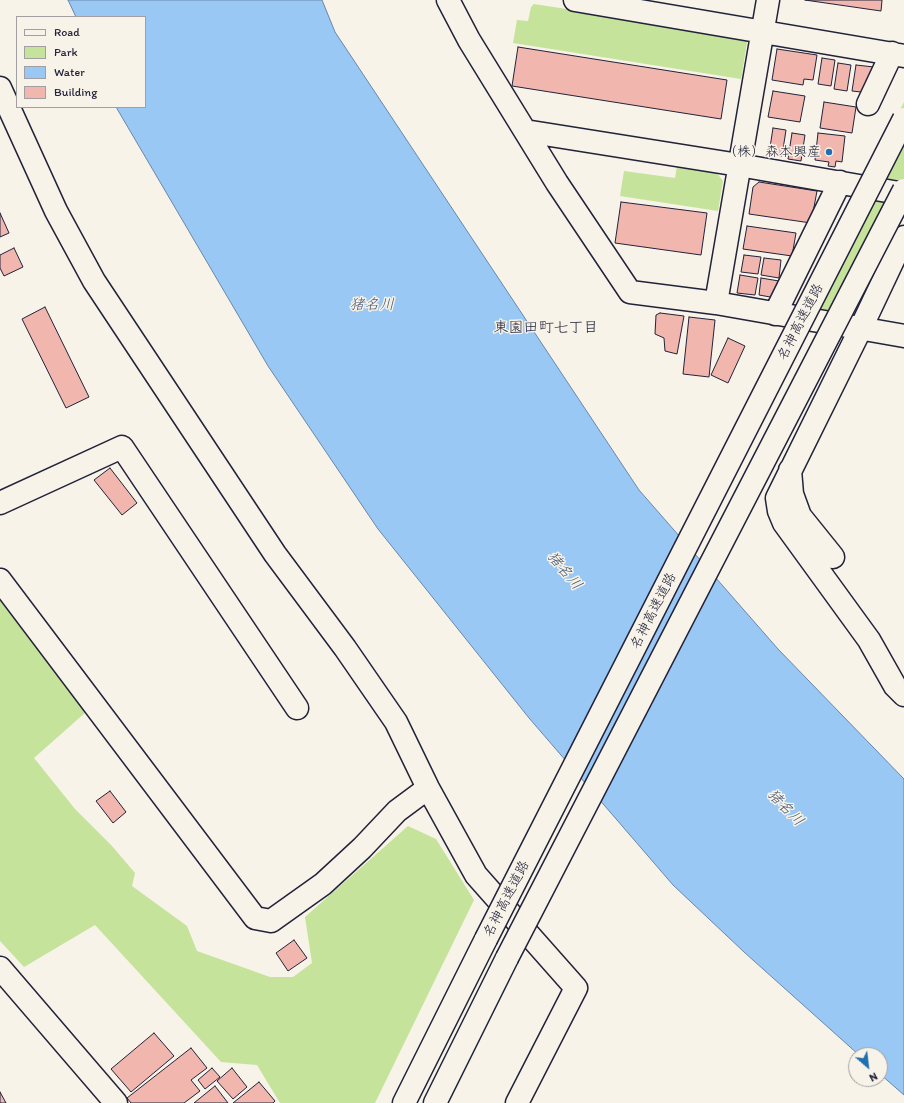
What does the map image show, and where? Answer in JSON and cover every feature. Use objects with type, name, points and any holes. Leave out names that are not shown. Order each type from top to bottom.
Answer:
[{"type":"main road","points":[[448,0],[470,40],[557,183],[630,292],[716,303],[904,336]]},
{"type":"main road","points":[[575,0],[898,55],[868,104]]},
{"type":"main road","points":[[716,303],[768,0]]},
{"type":"main road","points":[[0,88],[56,211],[94,281],[275,554],[345,648],[396,722],[428,788],[476,875],[576,988],[517,1103]]},
{"type":"main road","name":"名神高速道路","points":[[404,1103],[904,119]]},
{"type":"main road","points":[[525,131],[739,165],[904,194]]},
{"type":"main road","points":[[775,314],[840,182]]},
{"type":"main road","name":"名神高速道路","points":[[435,1103],[507,958],[904,190]]},
{"type":"main road","points":[[904,236],[862,328],[777,498],[779,511],[784,523],[869,640],[895,686],[904,695]]},
{"type":"main road","points":[[0,503],[122,446],[297,708]]},
{"type":"main road","points":[[790,470],[792,494],[800,516],[834,557]]},
{"type":"main road","points":[[0,580],[255,918],[271,921],[323,884],[362,848],[397,811],[428,788]]},
{"type":"main road","points":[[0,968],[116,1103]]},
{"type":"green space","points":[[534,4],[748,37],[741,79],[513,43],[517,20],[528,21],[531,7]]},
{"type":"green space","points":[[904,102],[904,181],[867,175]]},
{"type":"green space","points":[[677,166],[716,172],[723,181],[718,211],[620,196],[624,171],[675,178]]},
{"type":"green space","points":[[856,198],[904,205],[849,314],[802,306]]},
{"type":"green space","points":[[0,594],[86,712],[34,758],[75,809],[112,846],[135,873],[132,886],[187,926],[197,951],[270,977],[293,977],[312,963],[305,917],[408,826],[436,839],[474,900],[375,1103],[280,1103],[257,1065],[221,1062],[95,925],[24,967],[0,941]]},
{"type":"water","name":"猪名川","points":[[68,0],[322,0],[335,32],[639,490],[778,649],[904,779],[904,1095],[888,1081],[888,1047],[850,1047],[744,952],[673,885],[529,718],[378,529],[268,366],[117,108],[146,108],[146,16],[76,16]]},
{"type":"building","points":[[805,0],[882,0],[881,11]]},
{"type":"building","points":[[518,47],[727,80],[721,119],[512,86]]},
{"type":"building","points":[[777,49],[817,55],[813,80],[804,79],[803,85],[772,80]]},
{"type":"building","points":[[822,58],[835,60],[831,86],[818,84]]},
{"type":"building","points":[[838,63],[851,65],[847,91],[834,89]]},
{"type":"building","points":[[856,65],[874,67],[870,93],[852,91]]},
{"type":"building","points":[[773,91],[805,96],[800,122],[768,117]]},
{"type":"building","points":[[824,102],[856,107],[852,133],[820,128]]},
{"type":"building","points":[[773,128],[786,130],[782,156],[769,154]]},
{"type":"building","points":[[792,133],[805,135],[801,161],[788,159]]},
{"type":"building","points":[[818,133],[845,136],[842,162],[836,161],[835,167],[828,166],[829,162],[815,160]]},
{"type":"building","points":[[759,182],[817,191],[811,223],[749,214],[753,187]]},
{"type":"building","points":[[621,202],[707,213],[701,255],[615,243]]},
{"type":"building","points":[[0,213],[9,233],[0,237]]},
{"type":"building","points":[[747,226],[796,233],[792,256],[743,249]]},
{"type":"building","points":[[14,248],[23,267],[4,276],[0,268],[0,255]]},
{"type":"building","points":[[744,255],[761,257],[758,274],[741,272]]},
{"type":"building","points":[[764,258],[781,260],[779,278],[761,275]]},
{"type":"building","points":[[740,275],[758,278],[755,295],[737,293]]},
{"type":"building","points":[[761,278],[779,281],[776,298],[759,295]]},
{"type":"building","points":[[45,307],[89,397],[66,408],[22,319]]},
{"type":"building","points":[[660,313],[684,316],[677,354],[665,351],[664,338],[655,334],[656,315]]},
{"type":"building","points":[[689,317],[715,320],[709,377],[683,374]]},
{"type":"building","points":[[728,338],[745,346],[728,383],[711,375]]},
{"type":"building","points":[[110,468],[137,503],[122,515],[94,480]]},
{"type":"building","points":[[110,791],[126,812],[113,823],[96,801]]},
{"type":"building","points":[[294,940],[307,958],[288,971],[276,953]]},
{"type":"building","points":[[154,1033],[174,1056],[131,1092],[111,1069]]},
{"type":"building","points":[[191,1048],[207,1068],[191,1080],[200,1091],[184,1103],[131,1103],[127,1098]]},
{"type":"building","points":[[212,1068],[220,1077],[205,1089],[198,1080]]},
{"type":"building","points":[[232,1068],[247,1087],[233,1099],[217,1081]]},
{"type":"building","points":[[259,1082],[275,1101],[273,1103],[233,1103]]},
{"type":"building","points":[[215,1086],[228,1103],[194,1103]]},
{"type":"building","points":[[0,1092],[6,1103],[0,1103]]},
{"type":"place","name":"（株）森本興産","points":[[829,152]]},
{"type":"district","name":"東園田町七丁目","points":[[546,328]]}]
